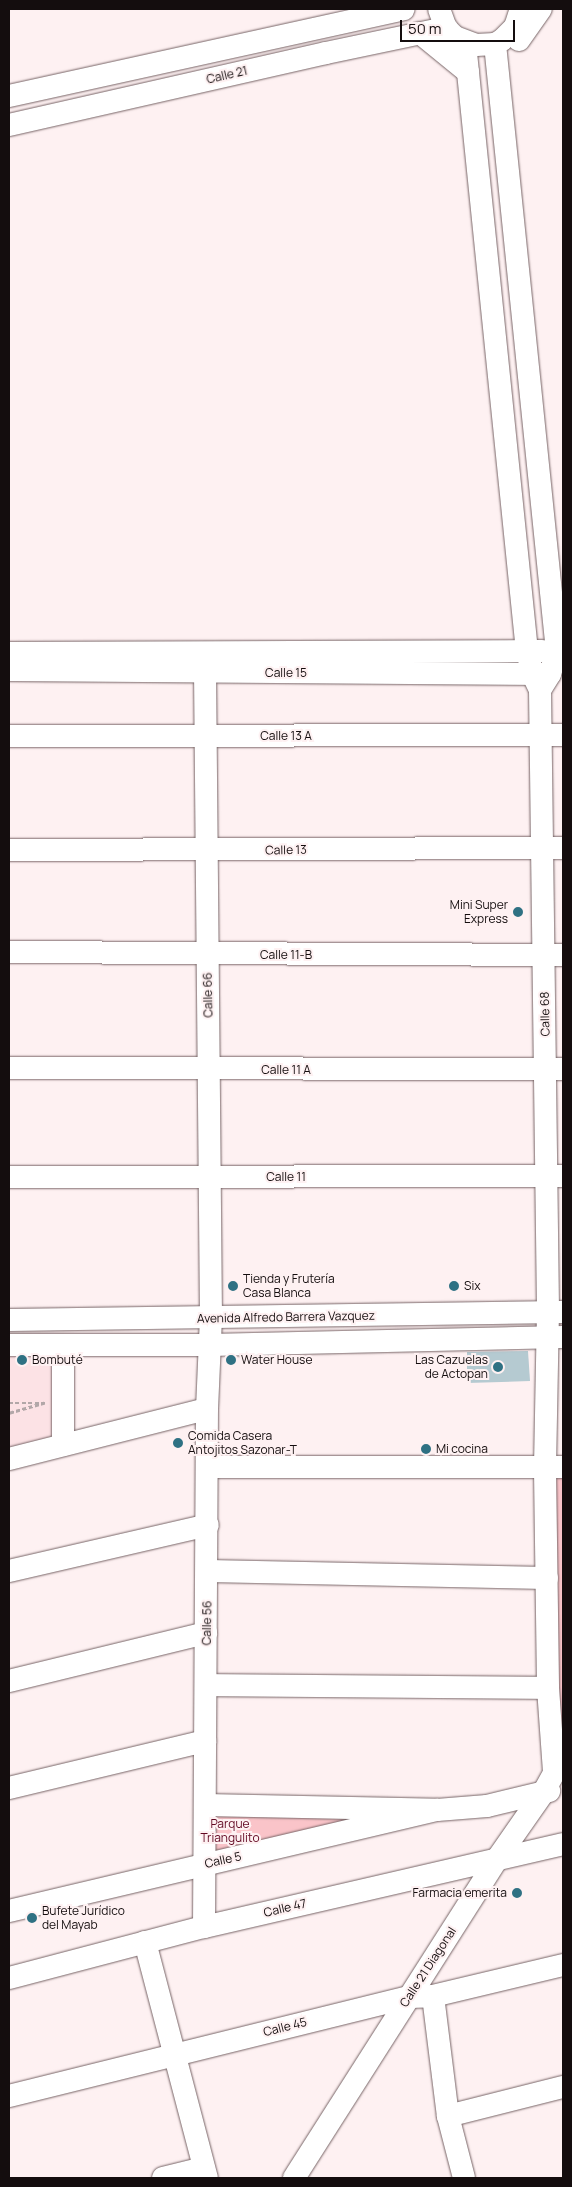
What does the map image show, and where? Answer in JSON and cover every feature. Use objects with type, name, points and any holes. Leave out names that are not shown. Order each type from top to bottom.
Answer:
[{"type":"street","points":[[9,96],[114,71],[402,9]]},
{"type":"street","points":[[443,18],[455,37],[465,43],[476,45],[494,44],[515,27],[527,9]]},
{"type":"street","points":[[497,72],[527,9]]},
{"type":"street","name":"Calle 21","points":[[9,125],[420,33],[443,18]]},
{"type":"street","points":[[420,33],[468,72]]},
{"type":"street","points":[[465,43],[527,651],[547,678],[560,651],[547,551],[494,44]]},
{"type":"street","points":[[114,71],[118,100]]},
{"type":"street","points":[[497,352],[526,351]]},
{"type":"street","name":"Calle 15","points":[[9,653],[560,651]]},
{"type":"street","name":"Calle 15","points":[[9,670],[547,678]]},
{"type":"street","name":"Calle 66","points":[[205,672],[210,1318]]},
{"type":"street","name":"Calle 68","points":[[547,678],[541,734],[553,848],[556,1312],[554,1466],[547,1578],[548,1688],[556,1777]]},
{"type":"street","name":"Calle 13 A","points":[[9,736],[206,737],[563,734]]},
{"type":"street","name":"Calle 13","points":[[9,850],[206,851],[553,848]]},
{"type":"street","name":"Calle 11-B","points":[[9,952],[207,955],[554,955]]},
{"type":"street","name":"Calle 11 A","points":[[9,1068],[208,1070],[554,1069]]},
{"type":"street","name":"Calle 11","points":[[9,1177],[555,1176]]},
{"type":"street","name":"Avenida Alfredo Barrera Vazquez","points":[[9,1320],[556,1312]]},
{"type":"street","name":"Calle 56","points":[[204,1927],[208,1525],[207,1409],[210,1318]]},
{"type":"street","name":"Avenida Alfredo Barrera Vazquez","points":[[9,1345],[209,1345],[555,1337]]},
{"type":"street","points":[[63,1345],[63,1445]]},
{"type":"street","points":[[9,1459],[207,1409]]},
{"type":"street","points":[[208,1467],[554,1466]]},
{"type":"street","points":[[9,1571],[208,1525]]},
{"type":"street","points":[[207,1571],[547,1578]]},
{"type":"street","points":[[9,1681],[206,1633]]},
{"type":"street","points":[[206,1685],[548,1688]]},
{"type":"street","points":[[9,1788],[206,1741]]},
{"type":"street","name":"Calle 5","points":[[205,1805],[437,1810],[488,1806],[556,1777]]},
{"type":"street","name":"Calle 21 Diagonal","points":[[294,2178],[497,1859],[556,1777]]},
{"type":"street","name":"Calle 5","points":[[9,1911],[437,1810]]},
{"type":"street","name":"Calle 47","points":[[9,1978],[204,1927],[563,1844]]},
{"type":"street","points":[[145,1942],[205,2173],[162,2178]]},
{"type":"street","name":"Calle 45","points":[[9,2096],[410,1997],[434,1996],[563,1965]]},
{"type":"street","points":[[434,1996],[448,2116],[464,2178]]},
{"type":"street","points":[[448,2116],[563,2087]]},
{"type":"path","points":[[45,1394],[47,1412]]},
{"type":"path","points":[[9,1403],[45,1403]]},
{"type":"path","points":[[9,1413],[45,1403]]},
{"type":"shaded area","points":[[58,1346],[60,1438],[9,1452],[9,1348]]},
{"type":"green space","points":[[563,1467],[563,1750],[545,1470]]},
{"type":"green space","name":"Parque Triangulito","points":[[209,1810],[394,1815],[209,1857]]},
{"type":"building","name":"Las Cazuelas de Actopan","points":[[528,1351],[530,1381],[467,1383],[467,1352]]},
{"type":"place","name":"Mini Super Express","points":[[518,912]]},
{"type":"place","name":"Tienda y Frutería Casa Blanca","points":[[233,1286]]},
{"type":"place","name":"Six","points":[[454,1286]]},
{"type":"place","name":"Bombuté","points":[[22,1360]]},
{"type":"place","name":"Water House","points":[[231,1360]]},
{"type":"place","name":"Las Cazuelas de Actopan","points":[[498,1367]]},
{"type":"place","name":"Comida Casera Antojitos Sazonar-T","points":[[178,1443]]},
{"type":"place","name":"Mi cocina","points":[[426,1449]]},
{"type":"place","name":"Farmacia emerita","points":[[517,1893]]},
{"type":"place","name":"Bufete Jurídico del Mayab","points":[[32,1918]]}]
